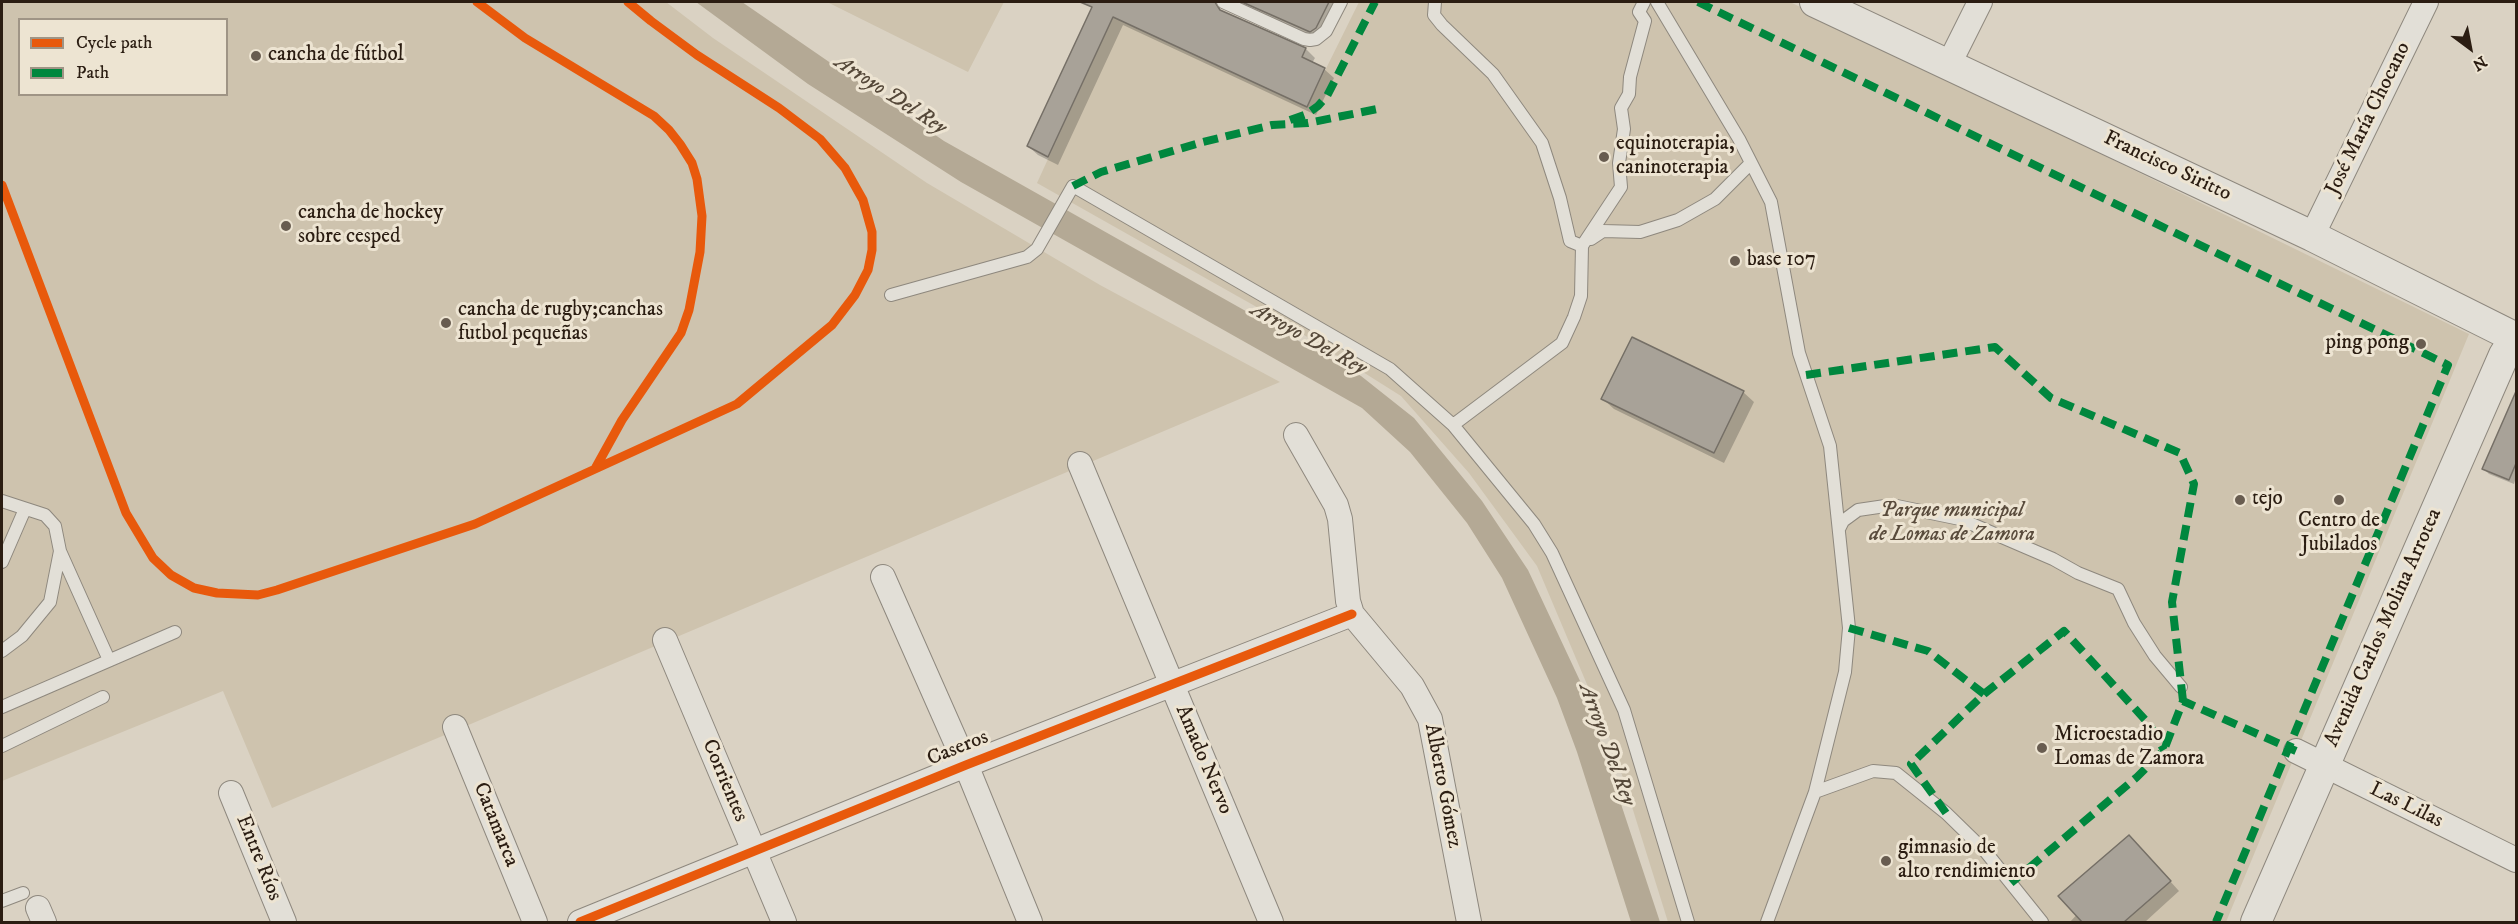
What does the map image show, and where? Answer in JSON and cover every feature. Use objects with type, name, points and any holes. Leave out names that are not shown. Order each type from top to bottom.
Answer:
[{"type":"street","name":"Francisco Siritto","points":[[1815,2],[2312,236],[2516,337]]},
{"type":"street","points":[[1949,64],[1980,2]]},
{"type":"street","name":"José María Chocano","points":[[2312,236],[2426,2]]},
{"type":"street","name":"Avenida Carlos Molina Arrotea","points":[[2256,922],[2504,355],[2516,337]]},
{"type":"street","name":"Alberto Gómez","points":[[1296,435],[1336,505],[1340,519],[1348,601],[1352,614],[1412,686],[1431,719],[1469,922]]},
{"type":"street","name":"Amado Nervo","points":[[1080,464],[1271,922]]},
{"type":"street","points":[[883,577],[966,765],[1030,922]]},
{"type":"street","name":"Caseros","points":[[580,922],[966,765],[1352,614]]},
{"type":"street","name":"Corrientes","points":[[665,640],[784,922]]},
{"type":"street","name":"Catamarca","points":[[455,727],[535,922]]},
{"type":"street","name":"Las Lilas","points":[[2296,751],[2517,860]]},
{"type":"street","name":"Entre Ríos","points":[[231,793],[284,922]]},
{"type":"lane","points":[[1223,2],[1310,40],[1316,39],[1326,31],[1341,2]]},
{"type":"lane","points":[[1435,2],[1434,15],[1493,74],[1542,143],[1560,198],[1570,241],[1582,246]]},
{"type":"lane","points":[[1454,425],[1562,343],[1581,296],[1582,246],[1606,213],[1621,187],[1619,163],[1624,129],[1621,108],[1629,94],[1630,77],[1644,21],[1639,12],[1644,2]]},
{"type":"lane","points":[[1657,2],[1751,163],[1771,202],[1799,352],[1830,446],[1849,628],[1845,672],[1815,792],[1767,922]]},
{"type":"lane","points":[[1582,246],[1603,231],[1640,232],[1678,219],[1715,199],[1751,163]]},
{"type":"lane","points":[[891,295],[1027,257],[1037,249],[1073,186],[1378,360],[1407,382],[1454,425],[1544,537],[1624,710],[1688,922]]},
{"type":"lane","points":[[2,501],[45,515],[55,526],[60,551],[109,660]]},
{"type":"lane","points":[[1839,529],[1858,510],[1892,505],[1960,519],[2053,559],[2078,573],[2118,590],[2134,623],[2155,656],[2181,687]]},
{"type":"lane","points":[[2,562],[25,509]]},
{"type":"lane","points":[[2,651],[22,636],[50,602],[60,551]]},
{"type":"lane","points":[[2,707],[175,632]]},
{"type":"lane","points":[[2,746],[103,697]]},
{"type":"lane","points":[[1815,792],[1873,771],[1896,773],[1946,813],[1984,850],[2042,922]]},
{"type":"lane","points":[[2,901],[35,908]]},
{"type":"green space","points":[[2,2],[666,2],[713,38],[927,183],[1100,285],[1280,382],[272,808],[223,691],[2,781]]},
{"type":"green space","points":[[827,2],[1004,2],[968,72]]},
{"type":"green space","name":"Parque municipal de Lomas de Zamora","points":[[1359,2],[1790,2],[2469,334],[2226,922],[1668,922],[1613,746],[1537,566],[1469,473],[1401,396],[1285,323],[1037,183],[1113,17],[1307,107]]},
{"type":"shaded area","points":[[696,2],[742,2],[944,141],[1361,376],[1414,418],[1482,501],[1528,570],[1581,683],[1660,922],[1631,922],[1577,752],[1557,698],[1502,578],[1467,523],[1410,452],[1362,408],[961,182],[808,84]]},
{"type":"building","points":[[1080,2],[1215,2],[1220,10],[1306,48],[1302,57],[1325,68],[1307,107],[1113,17],[1048,157],[1027,146],[1092,7]]},
{"type":"building","points":[[1242,2],[1329,2],[1316,28],[1310,32]]},
{"type":"building","points":[[1632,337],[1744,391],[1714,453],[1601,399]]},
{"type":"building","points":[[2517,389],[2517,461],[2509,480],[2482,469]]},
{"type":"building","points":[[2129,835],[2171,881],[2124,922],[2082,922],[2058,896]]},
{"type":"marked path","points":[[1290,120],[1307,114],[1327,96],[1375,2]]},
{"type":"marked path","points":[[1698,2],[2448,365],[2216,922]]},
{"type":"marked path","points":[[1073,186],[1101,172],[1203,142],[1272,125],[1308,123],[1377,109]]},
{"type":"marked path","points":[[1806,375],[1995,347],[2051,398],[2180,453],[2194,484],[2172,602],[2183,701]]},
{"type":"marked path","points":[[1849,628],[1928,651],[1984,694]]},
{"type":"marked path","points":[[1946,813],[1911,764],[1984,694],[2064,631],[2149,724],[2164,750]]},
{"type":"marked path","points":[[2011,883],[2137,777],[2164,750],[2183,701],[2296,751]]},
{"type":"cycle path","points":[[477,2],[525,38],[654,116],[680,144],[692,163],[697,179],[702,216],[700,252],[689,310],[681,333],[622,420],[596,467]]},
{"type":"cycle path","points":[[2,185],[126,513],[153,558],[171,575],[194,588],[217,593],[258,595],[277,590],[475,524],[737,404],[832,325],[855,295],[868,270],[872,250],[872,232],[863,200],[845,168],[820,139],[779,108],[697,55],[628,2]]},
{"type":"cycle path","points":[[580,922],[966,765],[1352,614]]},
{"type":"place","name":"cancha de fútbol","points":[[256,56]]},
{"type":"place","name":"equinoterapia, caninoterapia","points":[[1604,157]]},
{"type":"place","name":"cancha de hockey sobre cesped","points":[[286,226]]},
{"type":"place","name":"base 107","points":[[1735,261]]},
{"type":"place","name":"cancha de rugby;canchas futbol pequeñas","points":[[446,323]]},
{"type":"place","name":"ping pong","points":[[2421,344]]},
{"type":"place","name":"tejo","points":[[2240,500]]},
{"type":"place","name":"Centro de Jubilados","points":[[2339,500]]},
{"type":"place","name":"Microestadio Lomas de Zamora","points":[[2042,748]]},
{"type":"place","name":"gimnasio de alto rendimiento","points":[[1886,861]]},
{"type":"water label","name":"Arroyo Del Rey","points":[[890,96]]},
{"type":"water label","name":"Arroyo Del Rey","points":[[1308,340]]},
{"type":"water label","name":"Arroyo Del Rey","points":[[1606,745]]}]
